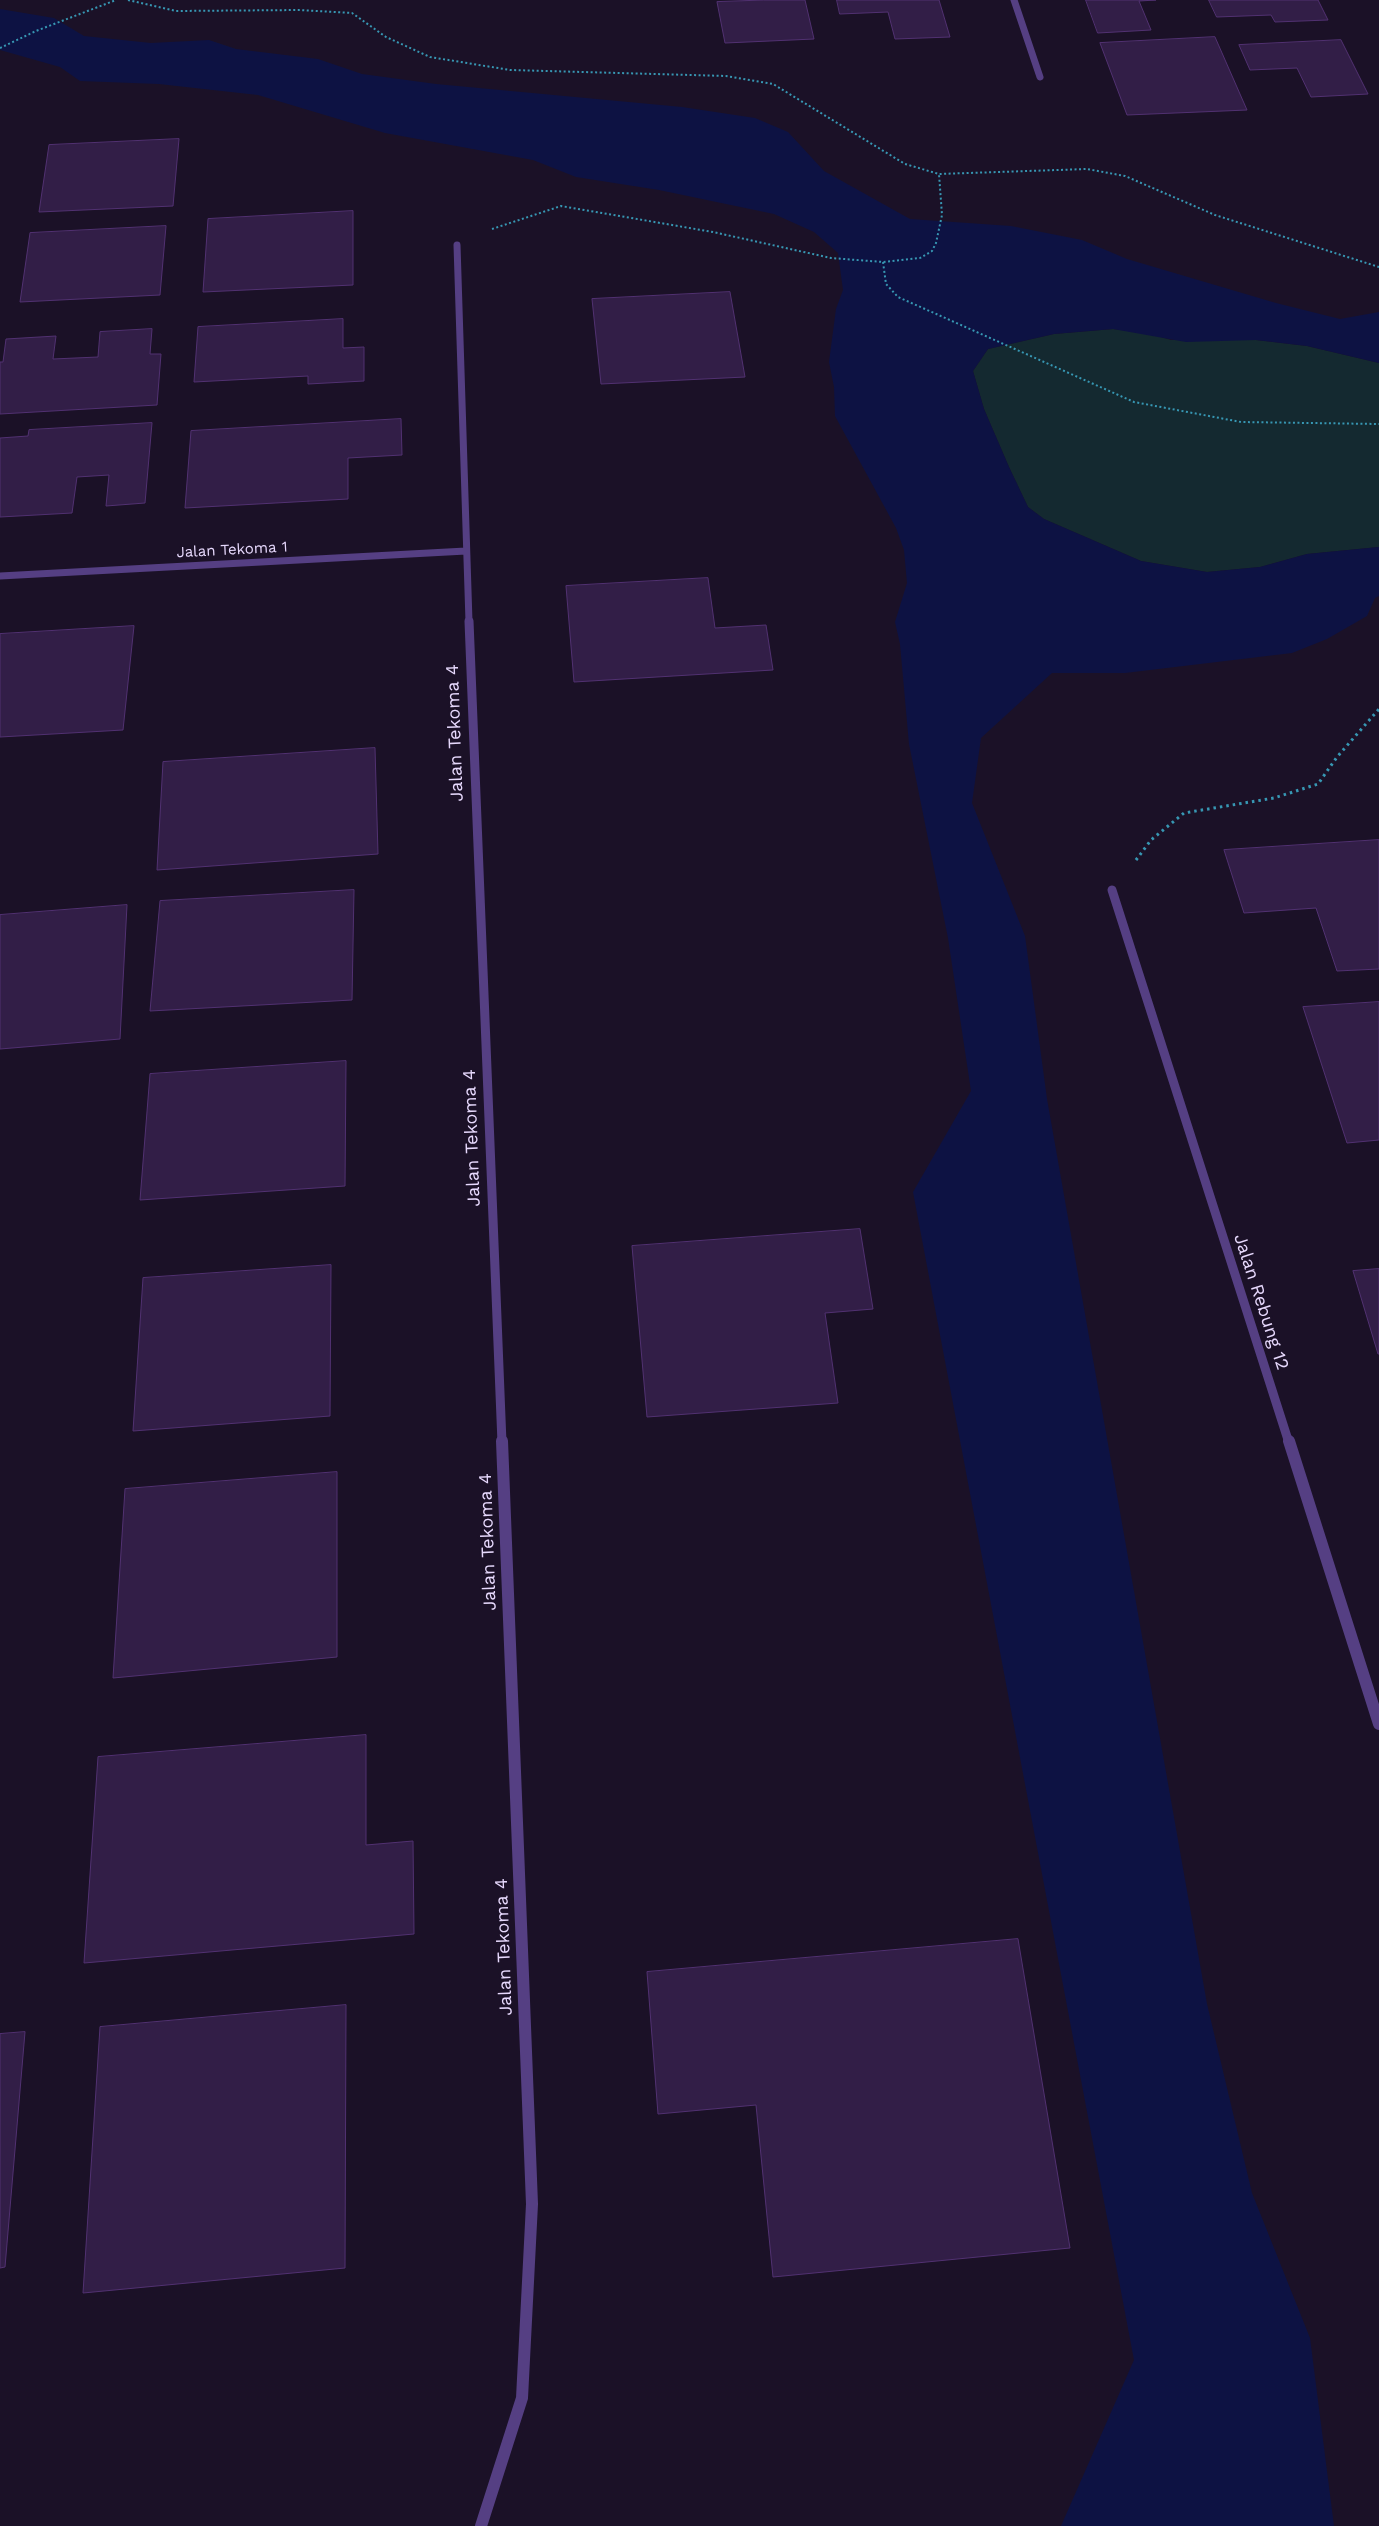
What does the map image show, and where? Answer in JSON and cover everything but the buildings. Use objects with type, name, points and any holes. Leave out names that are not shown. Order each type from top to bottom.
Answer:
[{"type":"street","points":[[1014,0],[1040,77]]},
{"type":"street","name":"Jalan Tekoma 4","points":[[457,245],[466,551],[532,2204],[522,2398],[481,2526]]},
{"type":"street","name":"Jalan Tekoma 1","points":[[0,576],[466,551]]},
{"type":"street","name":"Jalan Rebung 12","points":[[1112,890],[1379,1724]]},
{"type":"path","points":[[0,48],[36,31],[116,0]]},
{"type":"path","points":[[128,0],[176,11],[300,10],[352,13],[386,37],[430,58],[510,70],[717,76],[773,84],[905,164],[938,174],[1087,169],[1125,176],[1215,215],[1379,267]]},
{"type":"path","points":[[457,245],[507,222],[561,206],[713,232],[831,258],[883,262],[920,258],[932,250],[936,243],[942,215],[938,174]]},
{"type":"path","points":[[883,262],[886,284],[898,297],[1134,402],[1241,422],[1379,424]]},
{"type":"path","points":[[1112,890],[1151,840],[1184,813],[1274,798],[1318,784],[1337,757],[1379,709]]},
{"type":"shaded area","points":[[0,9],[54,18],[84,36],[151,43],[209,40],[236,49],[318,59],[362,74],[436,84],[682,107],[755,118],[788,132],[824,171],[910,219],[1011,226],[1082,240],[1127,259],[1276,303],[1340,319],[1379,312],[1379,363],[1307,346],[1256,340],[1186,342],[1113,329],[1054,334],[988,349],[973,371],[984,409],[1028,507],[1044,519],[1141,561],[1207,572],[1260,567],[1307,554],[1379,547],[1379,596],[1375,598],[1367,616],[1327,639],[1292,653],[1125,673],[1052,673],[981,738],[972,803],[1025,936],[1047,1099],[1207,2004],[1252,2193],[1310,2338],[1334,2526],[1061,2526],[1134,2360],[913,1192],[971,1091],[948,938],[909,744],[900,644],[895,622],[907,583],[904,550],[896,528],[835,416],[834,387],[829,362],[836,309],[843,290],[838,253],[814,232],[774,214],[659,190],[576,177],[533,160],[385,133],[258,95],[159,84],[80,81],[60,67],[0,50]]},
{"type":"shaded area","points":[[1113,329],[1151,334],[1171,340],[1256,340],[1307,346],[1379,363],[1379,547],[1307,554],[1260,567],[1207,572],[1141,561],[1044,519],[1028,507],[984,409],[973,371],[988,349],[1054,334]]}]
